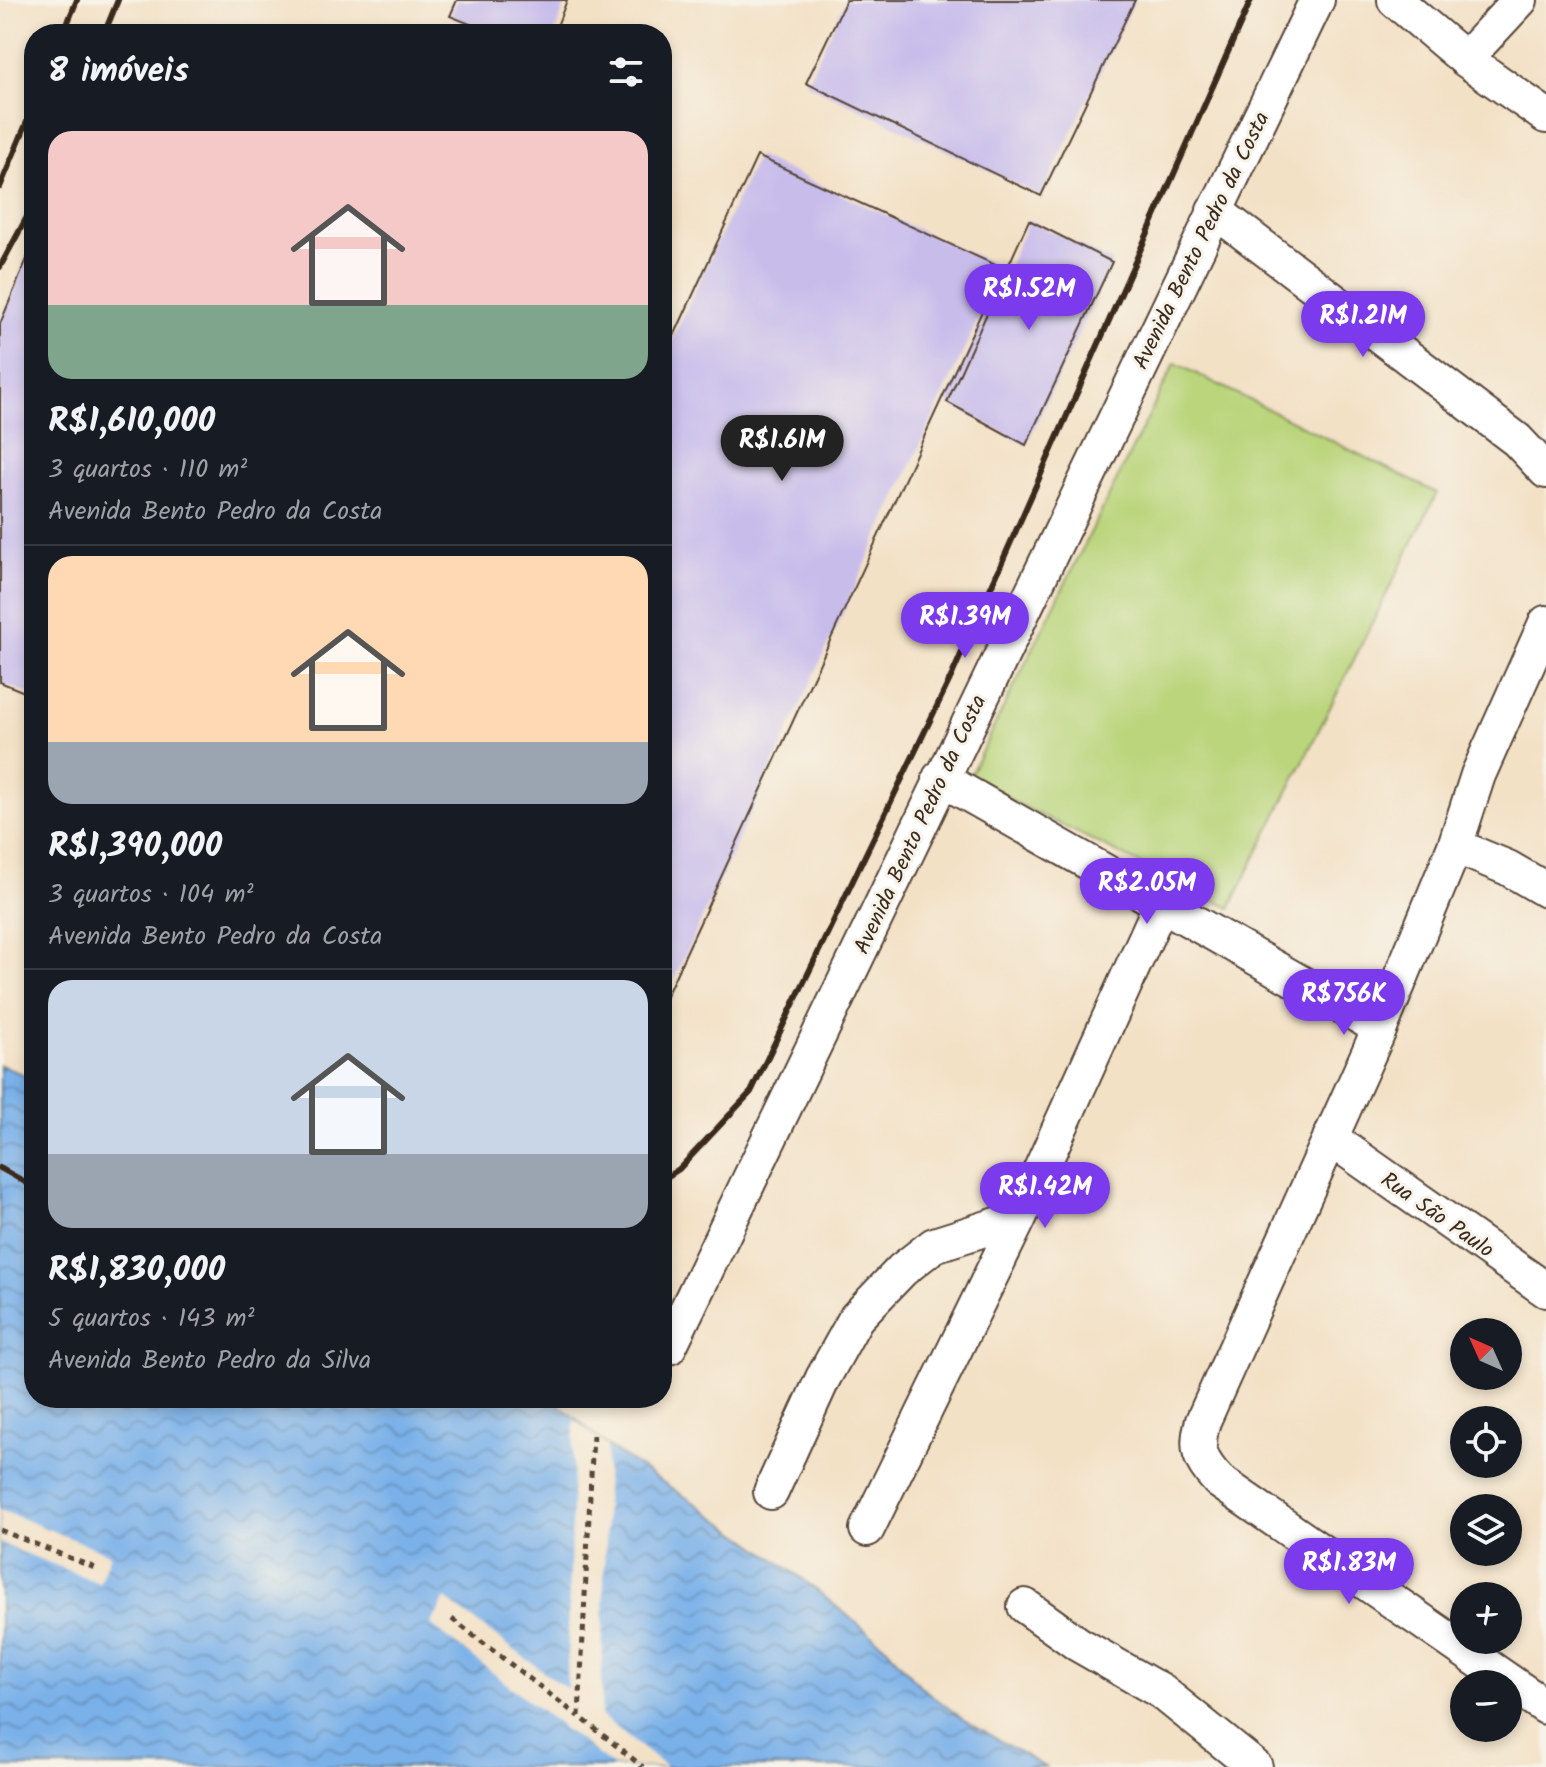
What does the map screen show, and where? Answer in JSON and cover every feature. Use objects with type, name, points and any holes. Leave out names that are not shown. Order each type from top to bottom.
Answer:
[{"type":"street","name":"Avenida Bento Pedro da Costa","points":[[672,1341],[940,778],[1317,0]]},
{"type":"street","points":[[1395,0],[1465,59],[1546,116]]},
{"type":"street","points":[[1465,59],[1520,0]]},
{"type":"street","points":[[1214,210],[1517,440],[1546,471]]},
{"type":"street","points":[[1546,623],[1478,775],[1455,846],[1380,1028],[1203,1421],[1197,1441],[1199,1457],[1219,1481],[1546,1707]]},
{"type":"street","points":[[940,778],[1380,1028]]},
{"type":"street","points":[[1455,846],[1508,868],[1546,890]]},
{"type":"street","points":[[867,1529],[1019,1218],[1162,902]]},
{"type":"street","name":"Rua São Paulo","points":[[1330,1138],[1546,1290]]},
{"type":"street","points":[[771,1492],[823,1378],[856,1318],[902,1270],[934,1245],[1019,1218]]},
{"type":"street","points":[[1025,1606],[1078,1644],[1162,1692],[1255,1767]]},
{"type":"path","points":[[579,1716],[593,1435]]},
{"type":"path","points":[[0,1530],[95,1568]]},
{"type":"path","points":[[452,1619],[643,1767]]},
{"type":"green space","points":[[1175,363],[1437,493],[1230,908],[968,779]]},
{"type":"water","points":[[0,1065],[24,1075],[24,1408],[563,1408],[607,1446],[803,1579],[887,1648],[921,1687],[964,1720],[1045,1767],[0,1767]]},
{"type":"pier","points":[[574,1419],[607,1446],[601,1716],[666,1767],[614,1767],[431,1625],[445,1599],[567,1689]]},
{"type":"pier","points":[[0,1510],[110,1554],[99,1583],[0,1543]]},
{"type":"building","points":[[457,0],[567,0],[558,24],[470,24],[450,16]]},
{"type":"building","points":[[846,0],[1135,0],[1041,196],[806,83]]},
{"type":"building","points":[[757,156],[1002,268],[672,983],[672,340]]},
{"type":"building","points":[[1029,220],[1112,262],[1026,445],[947,402]]},
{"type":"building","points":[[24,266],[24,692],[0,682],[0,324]]},
{"type":"railway","points":[[67,24],[77,0]]},
{"type":"railway","points":[[108,24],[118,0]]},
{"type":"railway","points":[[672,1174],[751,1092],[952,675],[1251,0]]},
{"type":"railway","points":[[0,187],[24,129]]},
{"type":"railway","points":[[0,267],[24,223]]},
{"type":"railway","points":[[0,1168],[24,1181]]}]
